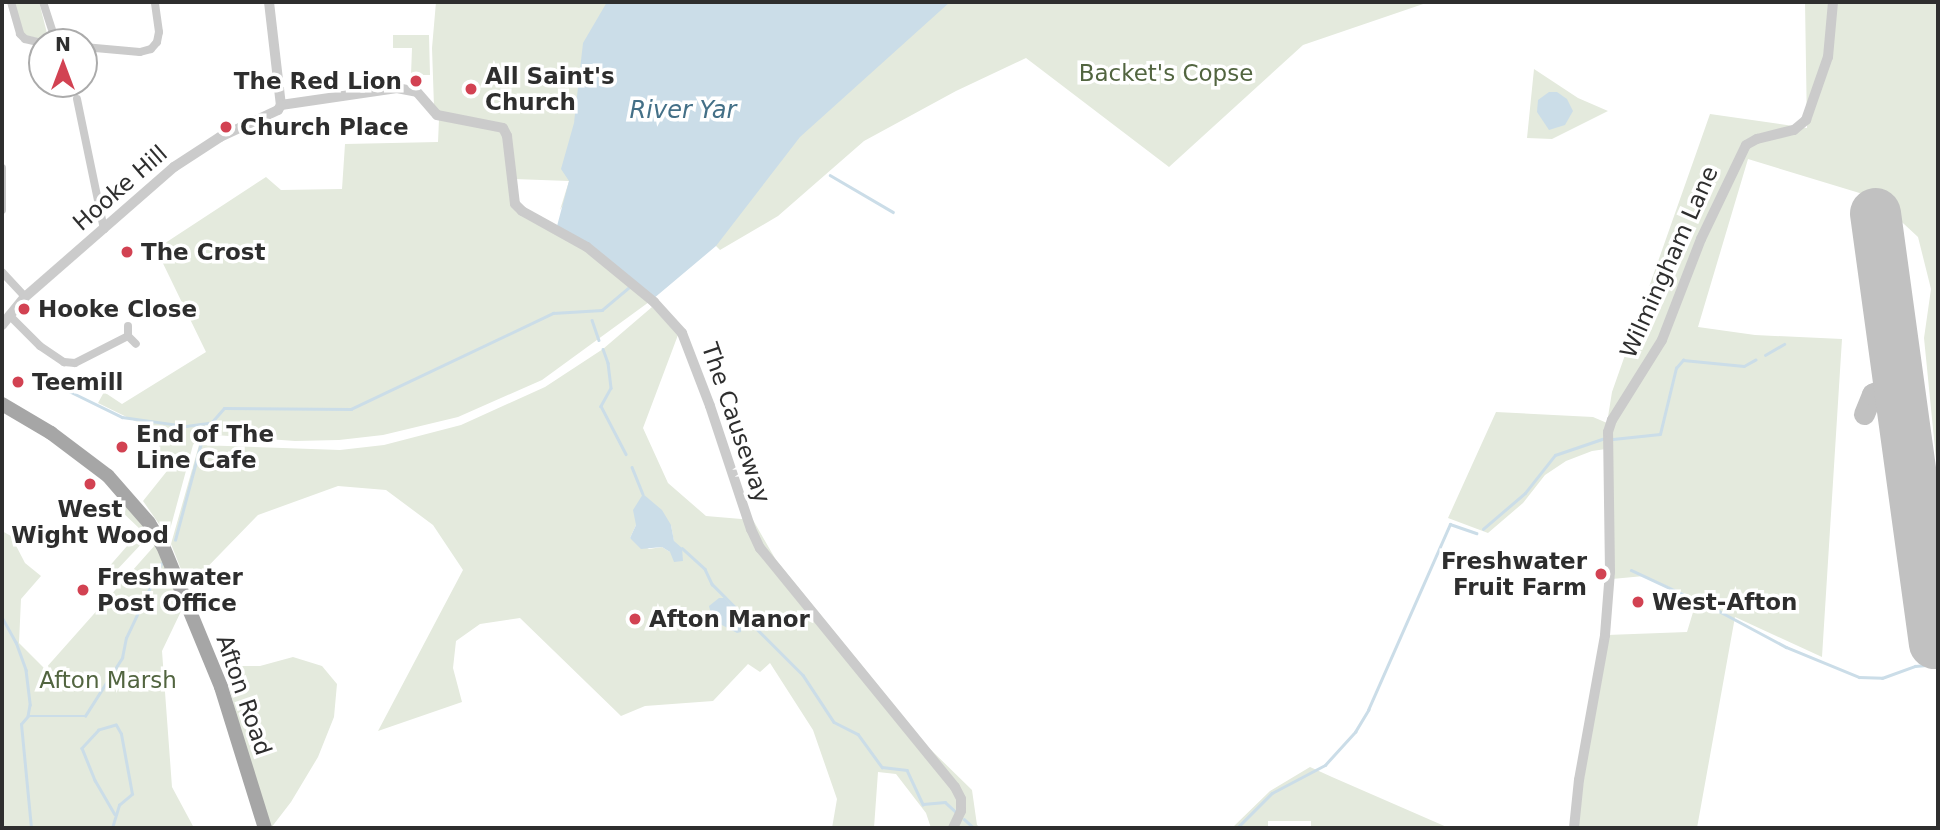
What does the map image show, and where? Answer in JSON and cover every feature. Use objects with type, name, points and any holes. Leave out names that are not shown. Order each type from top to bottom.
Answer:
[{"type":"main road","name":"Afton Road","points":[[2,404],[62,441],[114,481],[143,515],[163,546],[221,687],[265,828]]},
{"type":"street","points":[[11,2],[20,34],[28,40]]},
{"type":"street","points":[[43,2],[51,28]]},
{"type":"street","points":[[98,48],[140,51],[151,49],[158,42],[159,32],[155,2]]},
{"type":"street","points":[[269,2],[281,105]]},
{"type":"street","name":"Wilmingham Lane","points":[[1574,828],[1574,813],[1606,623],[1610,572],[1608,432],[1612,420],[1662,340],[1701,239],[1746,145],[1757,138],[1794,130],[1806,120],[1828,57],[1833,2]]},
{"type":"street","name":"The Causeway","points":[[281,105],[388,88],[417,93],[433,112],[444,117],[502,128],[507,136],[515,204],[522,211],[577,240],[650,299],[677,326],[688,346],[760,548],[955,787],[961,799],[961,811],[953,828]]},
{"type":"street","points":[[77,99],[104,229]]},
{"type":"street","name":"Hooke Hill","points":[[2,325],[25,297],[152,186],[199,149],[278,110],[281,105]]},
{"type":"street","points":[[2,168],[2,210]]},
{"type":"street","points":[[2,272],[25,297]]},
{"type":"street","points":[[9,315],[40,346],[64,362],[75,363],[128,336]]},
{"type":"street","points":[[128,326],[128,336],[136,344]]},
{"type":"green space","points":[[14,2],[39,2],[46,28],[28,28],[28,36],[24,35]]},
{"type":"green space","points":[[436,2],[690,2],[560,210],[569,181],[514,179],[510,135],[442,114],[434,107],[432,48]]},
{"type":"green space","name":"Backet's Copse","points":[[888,2],[1429,2],[1303,45],[1169,167],[1026,58],[956,91],[864,141],[778,216],[720,250],[716,246],[719,220]]},
{"type":"green space","points":[[1805,2],[1938,2],[1938,479],[1924,338],[1931,289],[1918,237],[1876,198],[1748,159],[1698,327],[1755,335],[1842,339],[1822,657],[1735,617],[1697,828],[1576,828],[1607,635],[1687,632],[1697,599],[1644,576],[1612,579],[1606,449],[1592,451],[1566,461],[1545,475],[1523,503],[1488,533],[1448,518],[1496,412],[1593,417],[1607,423],[1612,392],[1710,114],[1807,128]]},
{"type":"green space","points":[[393,35],[429,35],[430,75],[411,75],[412,48],[393,48]]},
{"type":"green space","points":[[1534,69],[1578,98],[1608,111],[1552,139],[1527,138]]},
{"type":"green space","points":[[439,119],[498,129],[505,137],[512,204],[570,239],[649,302],[542,380],[458,417],[383,435],[339,440],[295,441],[201,434],[193,445],[168,537],[143,501],[171,466],[154,457],[161,442],[138,432],[141,424],[98,403],[104,392],[122,404],[206,352],[156,249],[266,177],[281,190],[342,189],[345,144],[438,142]]},
{"type":"green space","points":[[652,307],[678,335],[643,428],[668,483],[706,516],[753,520],[776,560],[929,748],[972,790],[977,825],[981,828],[931,828],[926,813],[896,774],[878,772],[874,828],[832,828],[837,799],[813,730],[770,663],[760,672],[748,664],[713,701],[645,706],[621,716],[520,618],[480,624],[456,641],[453,668],[462,702],[378,731],[463,570],[433,525],[386,490],[338,486],[258,515],[188,587],[171,544],[199,445],[340,450],[384,445],[461,425],[545,387],[603,349]],"holes":[[[636,525],[671,525],[674,542],[670,552],[662,547],[649,549],[630,538]]]},
{"type":"green space","points":[[126,503],[143,522],[146,539],[114,573],[107,569],[141,530],[120,510]]},
{"type":"green space","name":"Afton Marsh","points":[[2,531],[11,536],[25,563],[41,576],[21,599],[19,643],[45,669],[156,544],[184,605],[162,651],[172,787],[194,828],[2,828]]},
{"type":"green space","points":[[293,657],[322,666],[337,684],[334,717],[318,757],[291,802],[271,828],[249,763],[228,683],[241,666],[260,666]]},
{"type":"green space","points":[[1310,767],[1449,828],[1311,828],[1311,821],[1268,821],[1268,828],[1232,828],[1270,791]]},
{"type":"water","name":"River Yar","points":[[607,2],[950,2],[800,137],[716,246],[653,299],[557,226],[569,181],[561,169],[574,123],[583,43]]},
{"type":"water","points":[[1549,92],[1557,92],[1567,99],[1573,111],[1565,125],[1549,130],[1537,112],[1538,100]]},
{"type":"water","points":[[643,494],[662,510],[671,525],[674,541],[682,548],[683,561],[674,562],[670,552],[662,547],[641,549],[630,538],[636,525],[633,510]]},
{"type":"water","points":[[719,598],[724,598],[743,619],[741,632],[737,633],[720,624],[710,610],[709,606]]},
{"type":"waterway","points":[[830,175],[893,212]]},
{"type":"waterway","points":[[204,431],[224,408],[351,409],[553,313],[602,310],[631,286]]},
{"type":"waterway","points":[[592,320],[599,340]]},
{"type":"waterway","points":[[1765,355],[1784,344]]},
{"type":"waterway","points":[[603,349],[611,388],[601,406],[626,454]]},
{"type":"waterway","points":[[1613,439],[1660,434],[1676,368],[1683,360],[1744,366],[1755,360]]},
{"type":"waterway","points":[[69,391],[122,417],[186,426],[208,423]]},
{"type":"waterway","points":[[1483,529],[1525,493],[1555,455],[1602,439]]},
{"type":"waterway","points":[[175,540],[201,443]]},
{"type":"waterway","points":[[632,467],[643,494]]},
{"type":"waterway","points":[[1237,828],[1272,793],[1325,765],[1355,732],[1368,710],[1450,524],[1476,533]]},
{"type":"waterway","points":[[682,548],[705,569],[712,584],[803,675],[834,722],[858,734],[882,767],[907,770],[923,804],[945,802],[956,812]]},
{"type":"waterway","points":[[31,828],[21,724],[28,716],[85,716],[122,658],[126,638],[161,564]]},
{"type":"waterway","points":[[1631,570],[1719,611],[1786,647],[1859,677],[1882,678],[1915,666],[1938,664]]},
{"type":"waterway","points":[[2,617],[16,642],[26,670],[30,705],[28,716]]},
{"type":"waterway","points":[[112,828],[119,805],[132,794],[121,734],[116,725],[99,730],[82,748],[95,780],[115,814]]},
{"type":"waterway","points":[[964,819],[974,828]]},
{"type":"taxiway","points":[[1864,414],[1872,394],[1898,382]]},
{"type":"runway","points":[[1875,213],[1934,643]]},
{"type":"place","name":"The Red Lion","points":[[416,81]]},
{"type":"place","name":"All Saint's Church","points":[[471,89]]},
{"type":"place","name":"Church Place","points":[[226,127]]},
{"type":"place","name":"The Crost","points":[[127,252]]},
{"type":"place","name":"Hooke Close","points":[[24,309]]},
{"type":"place","name":"Teemill","points":[[18,382]]},
{"type":"place","name":"End of The Line Cafe","points":[[122,447]]},
{"type":"place","name":"West Wight Wood","points":[[90,484]]},
{"type":"place","name":"Freshwater Fruit Farm","points":[[1601,574]]},
{"type":"place","name":"Freshwater Post Office","points":[[83,590]]},
{"type":"place","name":"West-Afton","points":[[1638,602]]},
{"type":"place","name":"Afton Manor","points":[[635,619]]}]
